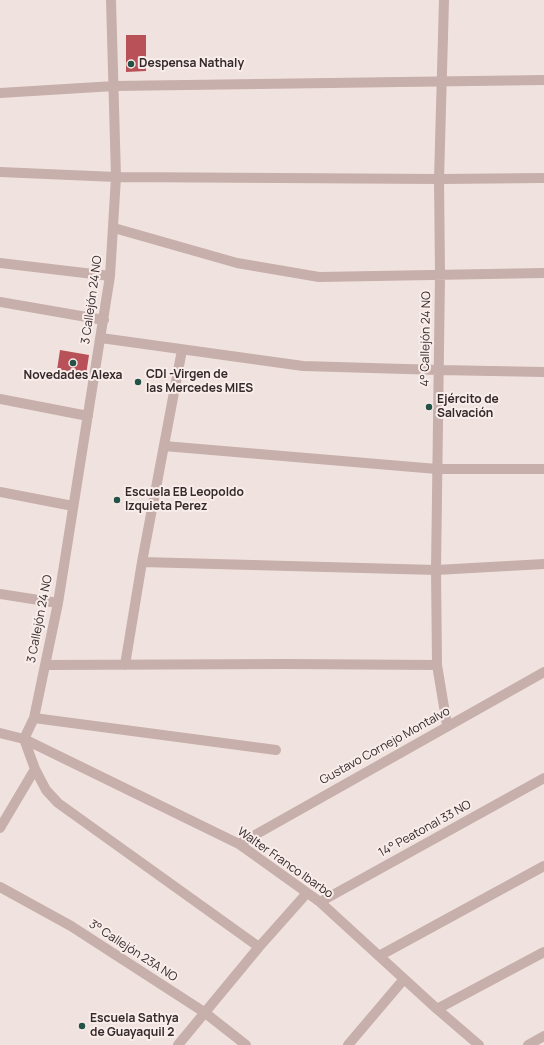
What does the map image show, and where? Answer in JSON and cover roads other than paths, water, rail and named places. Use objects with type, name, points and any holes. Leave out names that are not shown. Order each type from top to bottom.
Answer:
[{"type":"street","name":"3 Callejón 24 NO","points":[[24,740],[34,718],[58,603],[110,276],[116,176],[112,0]]},
{"type":"street","name":"4° Callejón 24 NO","points":[[444,0],[443,80],[439,179],[440,275],[436,570],[437,665],[447,726]]},
{"type":"street","points":[[0,93],[114,86],[443,80],[544,80]]},
{"type":"street","points":[[0,172],[116,176],[439,179],[544,178]]},
{"type":"street","points":[[114,228],[237,263],[319,277],[544,273]]},
{"type":"street","points":[[0,262],[110,276]]},
{"type":"street","points":[[0,302],[104,320]]},
{"type":"street","points":[[101,338],[304,366],[544,372]]},
{"type":"street","points":[[125,665],[142,562],[182,350]]},
{"type":"street","points":[[0,399],[88,416]]},
{"type":"street","points":[[164,446],[437,469],[544,469]]},
{"type":"street","points":[[0,492],[73,506]]},
{"type":"street","points":[[142,562],[436,570],[544,564]]},
{"type":"street","points":[[0,594],[58,603]]},
{"type":"street","points":[[45,665],[437,665]]},
{"type":"street","name":"Gustavo Cornejo Montalvo","points":[[239,844],[544,672]]},
{"type":"street","points":[[34,718],[276,750]]},
{"type":"street","name":"Walter Franco Ibarbo","points":[[0,733],[24,740],[239,844],[320,902],[437,1009],[479,1045]]},
{"type":"street","points":[[24,740],[35,769],[46,790],[58,802],[258,947]]},
{"type":"street","points":[[0,828],[35,769]]},
{"type":"street","name":"14° Peatonal 33 NO","points":[[320,902],[544,778]]},
{"type":"street","points":[[379,956],[544,866]]},
{"type":"street","name":"3° Callejón 23A NO","points":[[0,887],[71,926],[204,1012],[246,1045]]},
{"type":"street","points":[[178,1045],[258,947],[307,893]]},
{"type":"street","points":[[437,1009],[544,952]]},
{"type":"street","points":[[348,1045],[404,979]]},
{"type":"street","points":[[528,1045],[544,1036]]},
{"type":"place","name":"Despensa Nathaly","points":[[131,64]]},
{"type":"place","name":"Novedades Alexa","points":[[73,363]]},
{"type":"place","name":"CDI -Virgen de las Mercedes MIES","points":[[138,382]]},
{"type":"place","name":"Ejército de Salvación","points":[[429,407]]},
{"type":"place","name":"Escuela EB Leopoldo Izquieta Perez","points":[[117,500]]},
{"type":"place","name":"Escuela Sathya de Guayaquil 2","points":[[82,1026]]}]
